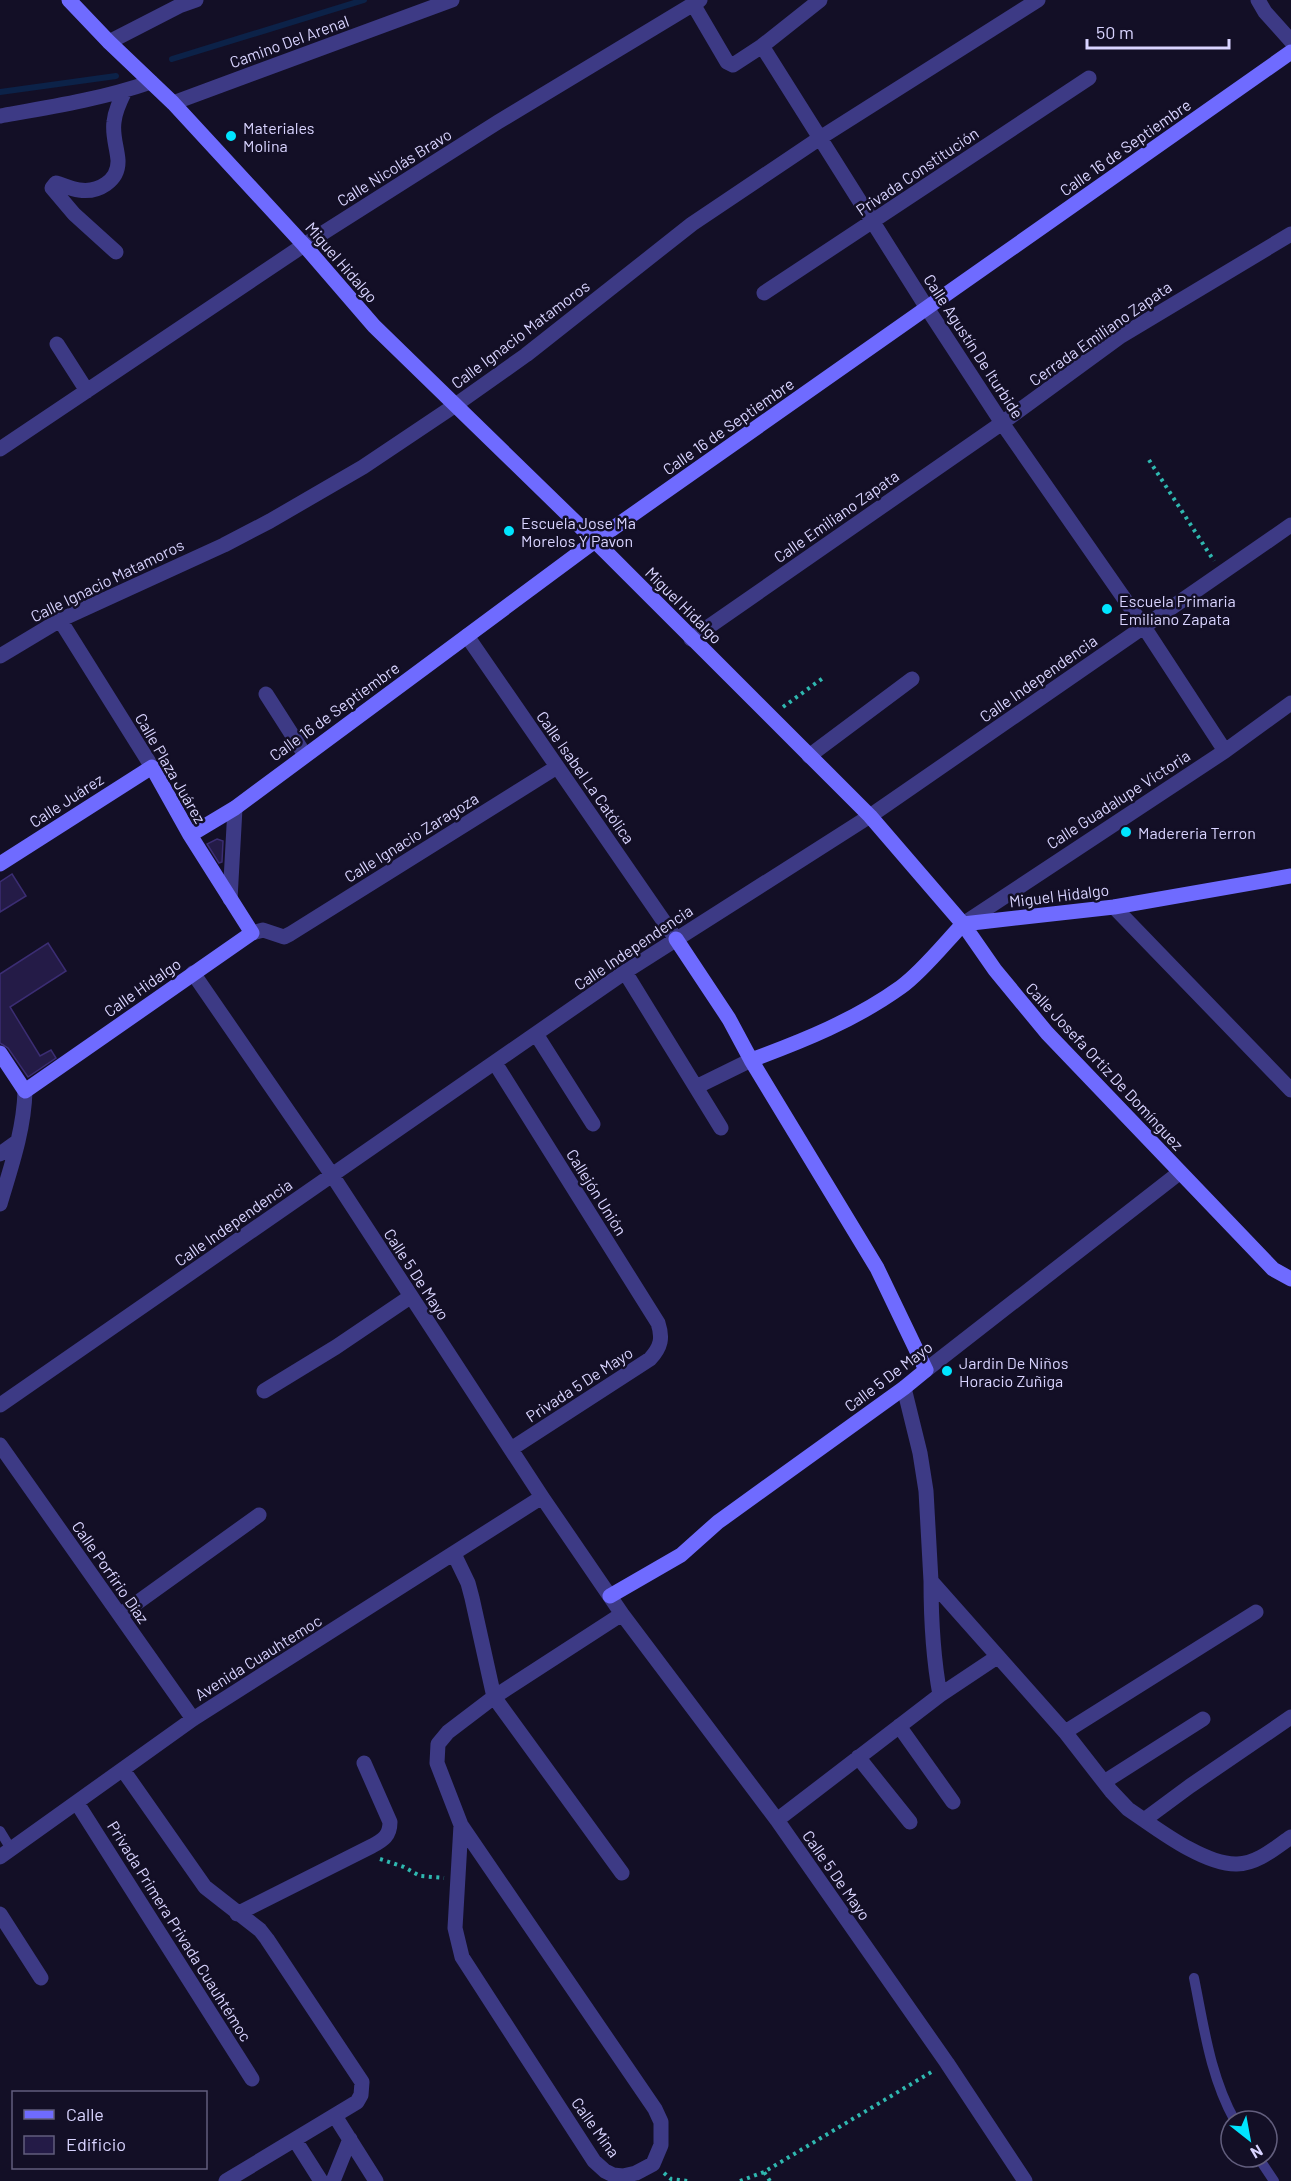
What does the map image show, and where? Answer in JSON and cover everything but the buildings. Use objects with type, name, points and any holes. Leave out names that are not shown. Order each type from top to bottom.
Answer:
[{"type":"street","name":"Miguel Hidalgo","points":[[69,0],[173,103],[304,245],[374,326],[595,541],[870,816],[963,924],[1114,907],[1290,879]]},
{"type":"street","points":[[109,42],[179,6],[196,0]]},
{"type":"street","name":"Camino Del Arenal","points":[[173,103],[452,0]]},
{"type":"street","points":[[696,2],[729,64],[736,64],[820,0]]},
{"type":"street","name":"Calle Ignacio Matamoros","points":[[0,656],[60,620],[224,545],[363,467],[525,355],[692,224],[820,138],[1038,0]]},
{"type":"street","points":[[1258,0],[1265,12],[1291,41]]},
{"type":"street","name":"Calle Nicolás Bravo","points":[[0,449],[304,245],[498,122],[696,2]]},
{"type":"street","name":"Calle Agustín De Iturbide","points":[[762,46],[872,223],[1002,423],[1144,627],[1225,751]]},
{"type":"street","name":"Calle 16 de Septiembre","points":[[190,835],[235,808],[595,541],[1291,52]]},
{"type":"street","name":"Privada Constitución","points":[[764,293],[1089,78]]},
{"type":"street","points":[[0,116],[125,92],[151,82]]},
{"type":"street","points":[[116,252],[74,214],[52,188],[56,183],[80,190],[89,190],[100,187],[114,177],[118,163],[114,122],[119,102],[125,92]]},
{"type":"street","name":"Cerrada Emiliano Zapata","points":[[1002,423],[1121,336],[1189,293],[1287,237]]},
{"type":"street","points":[[57,344],[87,391]]},
{"type":"street","name":"Calle Emiliano Zapata","points":[[691,639],[1002,423]]},
{"type":"street","name":"Calle Independencia","points":[[0,1405],[626,972],[870,816],[1291,525]]},
{"type":"street","name":"Calle Plaza Juárez","points":[[60,620],[252,933]]},
{"type":"street","name":"Calle Isabel La Católica","points":[[467,636],[676,939]]},
{"type":"street","points":[[809,756],[912,679]]},
{"type":"street","points":[[266,694],[304,755]]},
{"type":"street","name":"Calle Guadalupe Victoria","points":[[963,924],[1225,751],[1291,703]]},
{"type":"street","name":"Calle Juárez","points":[[0,864],[152,767]]},
{"type":"street","name":"Calle Ignacio Zaragoza","points":[[252,933],[264,930],[278,937],[284,937],[557,767]]},
{"type":"street","points":[[230,898],[235,808]]},
{"type":"street","points":[[1114,907],[1291,1090]]},
{"type":"street","points":[[696,1087],[751,1060],[815,1036],[872,1006],[903,986],[963,924]]},
{"type":"street","name":"Calle Josefa Ortiz De Domínguez","points":[[963,924],[995,970],[1047,1033],[1273,1269],[1291,1280]]},
{"type":"street","name":"Calle Hidalgo","points":[[25,1091],[252,933]]},
{"type":"street","points":[[676,939],[729,1018],[751,1060],[877,1268],[926,1370]]},
{"type":"street","points":[[626,972],[721,1128]]},
{"type":"street","name":"Calle 5 De Mayo","points":[[193,973],[332,1175],[542,1497],[622,1614],[777,1820],[1025,2181]]},
{"type":"street","points":[[536,1034],[593,1124]]},
{"type":"street","points":[[0,1053],[25,1091],[18,1141],[0,1204]]},
{"type":"street","name":"Callejón Unión","points":[[495,1063],[658,1323],[661,1342]]},
{"type":"street","points":[[0,1154],[18,1141]]},
{"type":"street","name":"Calle 5 De Mayo","points":[[610,1596],[681,1555],[718,1522],[904,1388],[1179,1173]]},
{"type":"street","points":[[264,1391],[336,1347],[410,1297]]},
{"type":"street","name":"Privada 5 De Mayo","points":[[511,1449],[650,1359],[658,1350],[661,1342]]},
{"type":"street","points":[[904,1388],[920,1453],[926,1491],[934,1665],[940,1695]]},
{"type":"street","name":"Calle Porfirio Díaz","points":[[0,1445],[193,1719]]},
{"type":"street","name":"Avenida Cuauhtemoc","points":[[6,1853],[193,1719],[542,1497]]},
{"type":"street","points":[[120,1615],[259,1515]]},
{"type":"street","points":[[454,1554],[468,1583],[494,1697],[622,1873]]},
{"type":"street","points":[[931,1581],[1065,1732],[1119,1800],[1144,1820],[1177,1843],[1206,1856],[1237,1864],[1254,1861],[1291,1837]]},
{"type":"street","points":[[1065,1732],[1256,1612]]},
{"type":"street","points":[[494,1697],[622,1614]]},
{"type":"street","points":[[777,1820],[940,1695],[997,1657]]},
{"type":"street","name":"Calle Mina","points":[[461,1825],[455,1928],[462,1957],[594,2161],[604,2171],[622,2176],[636,2173],[653,2164],[661,2145],[661,2122],[655,2109],[461,1825],[437,1762],[437,1751],[441,1739],[494,1697]]},
{"type":"street","points":[[1144,1820],[1291,1717]]},
{"type":"street","points":[[1104,1782],[1203,1719]]},
{"type":"street","points":[[899,1726],[953,1802]]},
{"type":"street","points":[[858,1757],[910,1822]]},
{"type":"street","points":[[237,1914],[381,1841],[390,1830],[390,1822],[364,1763]]},
{"type":"street","points":[[123,1770],[206,1887],[237,1914],[260,1930],[267,1939],[362,2082],[361,2095],[357,2102],[226,2181]]},
{"type":"street","name":"Privada Primera Privada Cuauhtémoc","points":[[77,1803],[252,2079]]},
{"type":"street","points":[[0,1914],[41,1978]]},
{"type":"street","points":[[335,2116],[376,2181]]},
{"type":"street","points":[[333,2181],[350,2139]]},
{"type":"street","points":[[295,2140],[321,2181]]},
{"type":"lane","points":[[0,1831],[6,1853]]},
{"type":"lane","points":[[1194,1978],[1208,2052],[1229,2109]]},
{"type":"path","points":[[1149,460],[1221,572]]},
{"type":"path","points":[[770,716],[823,678]]},
{"type":"path","points":[[359,1852],[404,1867],[420,1876],[459,1879]]},
{"type":"path","points":[[740,2181],[764,2172],[946,2063]]},
{"type":"path","points":[[653,2164],[671,2180],[688,2181]]},
{"type":"path","points":[[764,2172],[770,2181]]},
{"type":"waterway","points":[[172,59],[364,0]]},
{"type":"waterway","points":[[0,92],[116,76]]},
{"type":"place","name":"Materiales Molina","points":[[231,136]]},
{"type":"place","name":"Escuela Jose Ma Morelos Y Pavon","points":[[509,531]]},
{"type":"place","name":"Escuela Primaria Emiliano Zapata","points":[[1107,609]]},
{"type":"place","name":"Madereria Terron","points":[[1126,832]]},
{"type":"place","name":"Jardin De Niños Horacio Zuñiga","points":[[947,1371]]}]
